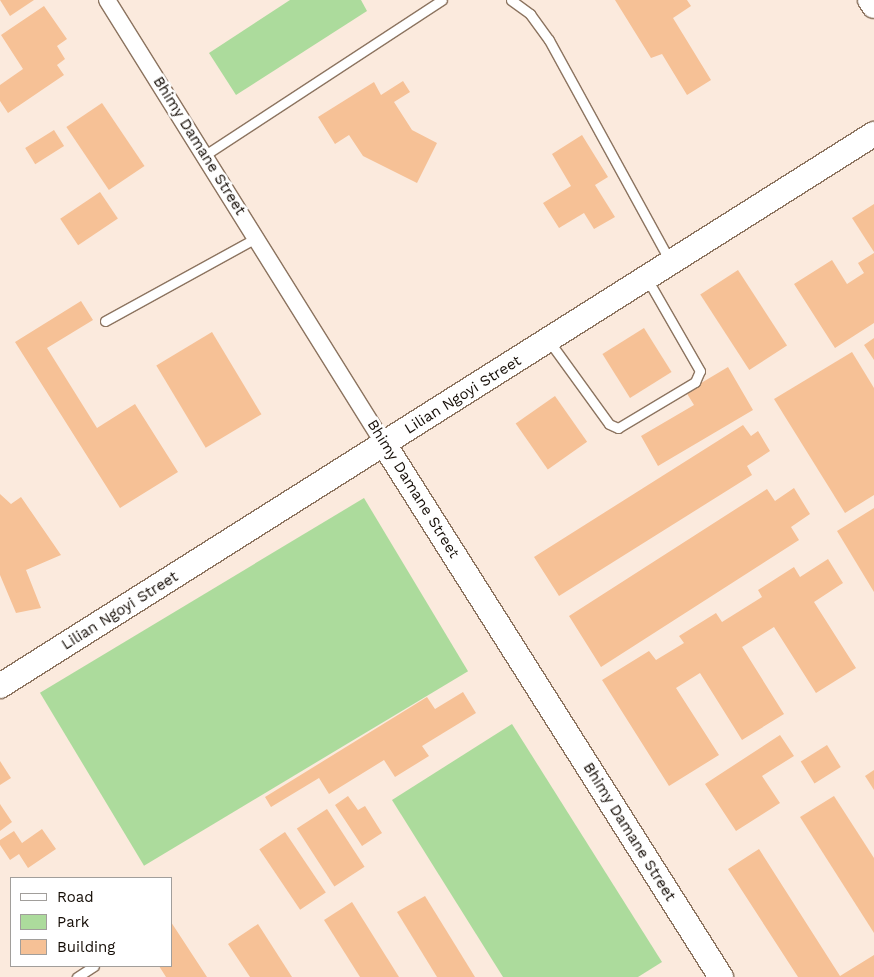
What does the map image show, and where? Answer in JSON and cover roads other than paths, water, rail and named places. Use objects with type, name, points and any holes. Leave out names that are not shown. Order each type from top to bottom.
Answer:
[{"type":"main road","points":[[870,0],[874,6]]},
{"type":"main road","name":"Lilian Ngoyi Street","points":[[0,686],[874,134]]},
{"type":"main road","name":"Bhimy Damane Street","points":[[384,444],[721,977]]},
{"type":"street","name":"Bhimy Damane Street","points":[[107,0],[384,444]]},
{"type":"lane","points":[[205,155],[442,0]]},
{"type":"lane","points":[[511,0],[530,14],[549,40],[671,263]]},
{"type":"lane","points":[[105,321],[256,238]]},
{"type":"lane","points":[[549,340],[609,424],[618,428],[695,382],[700,371],[646,278]]},
{"type":"lane","points":[[76,977],[92,967]]}]
